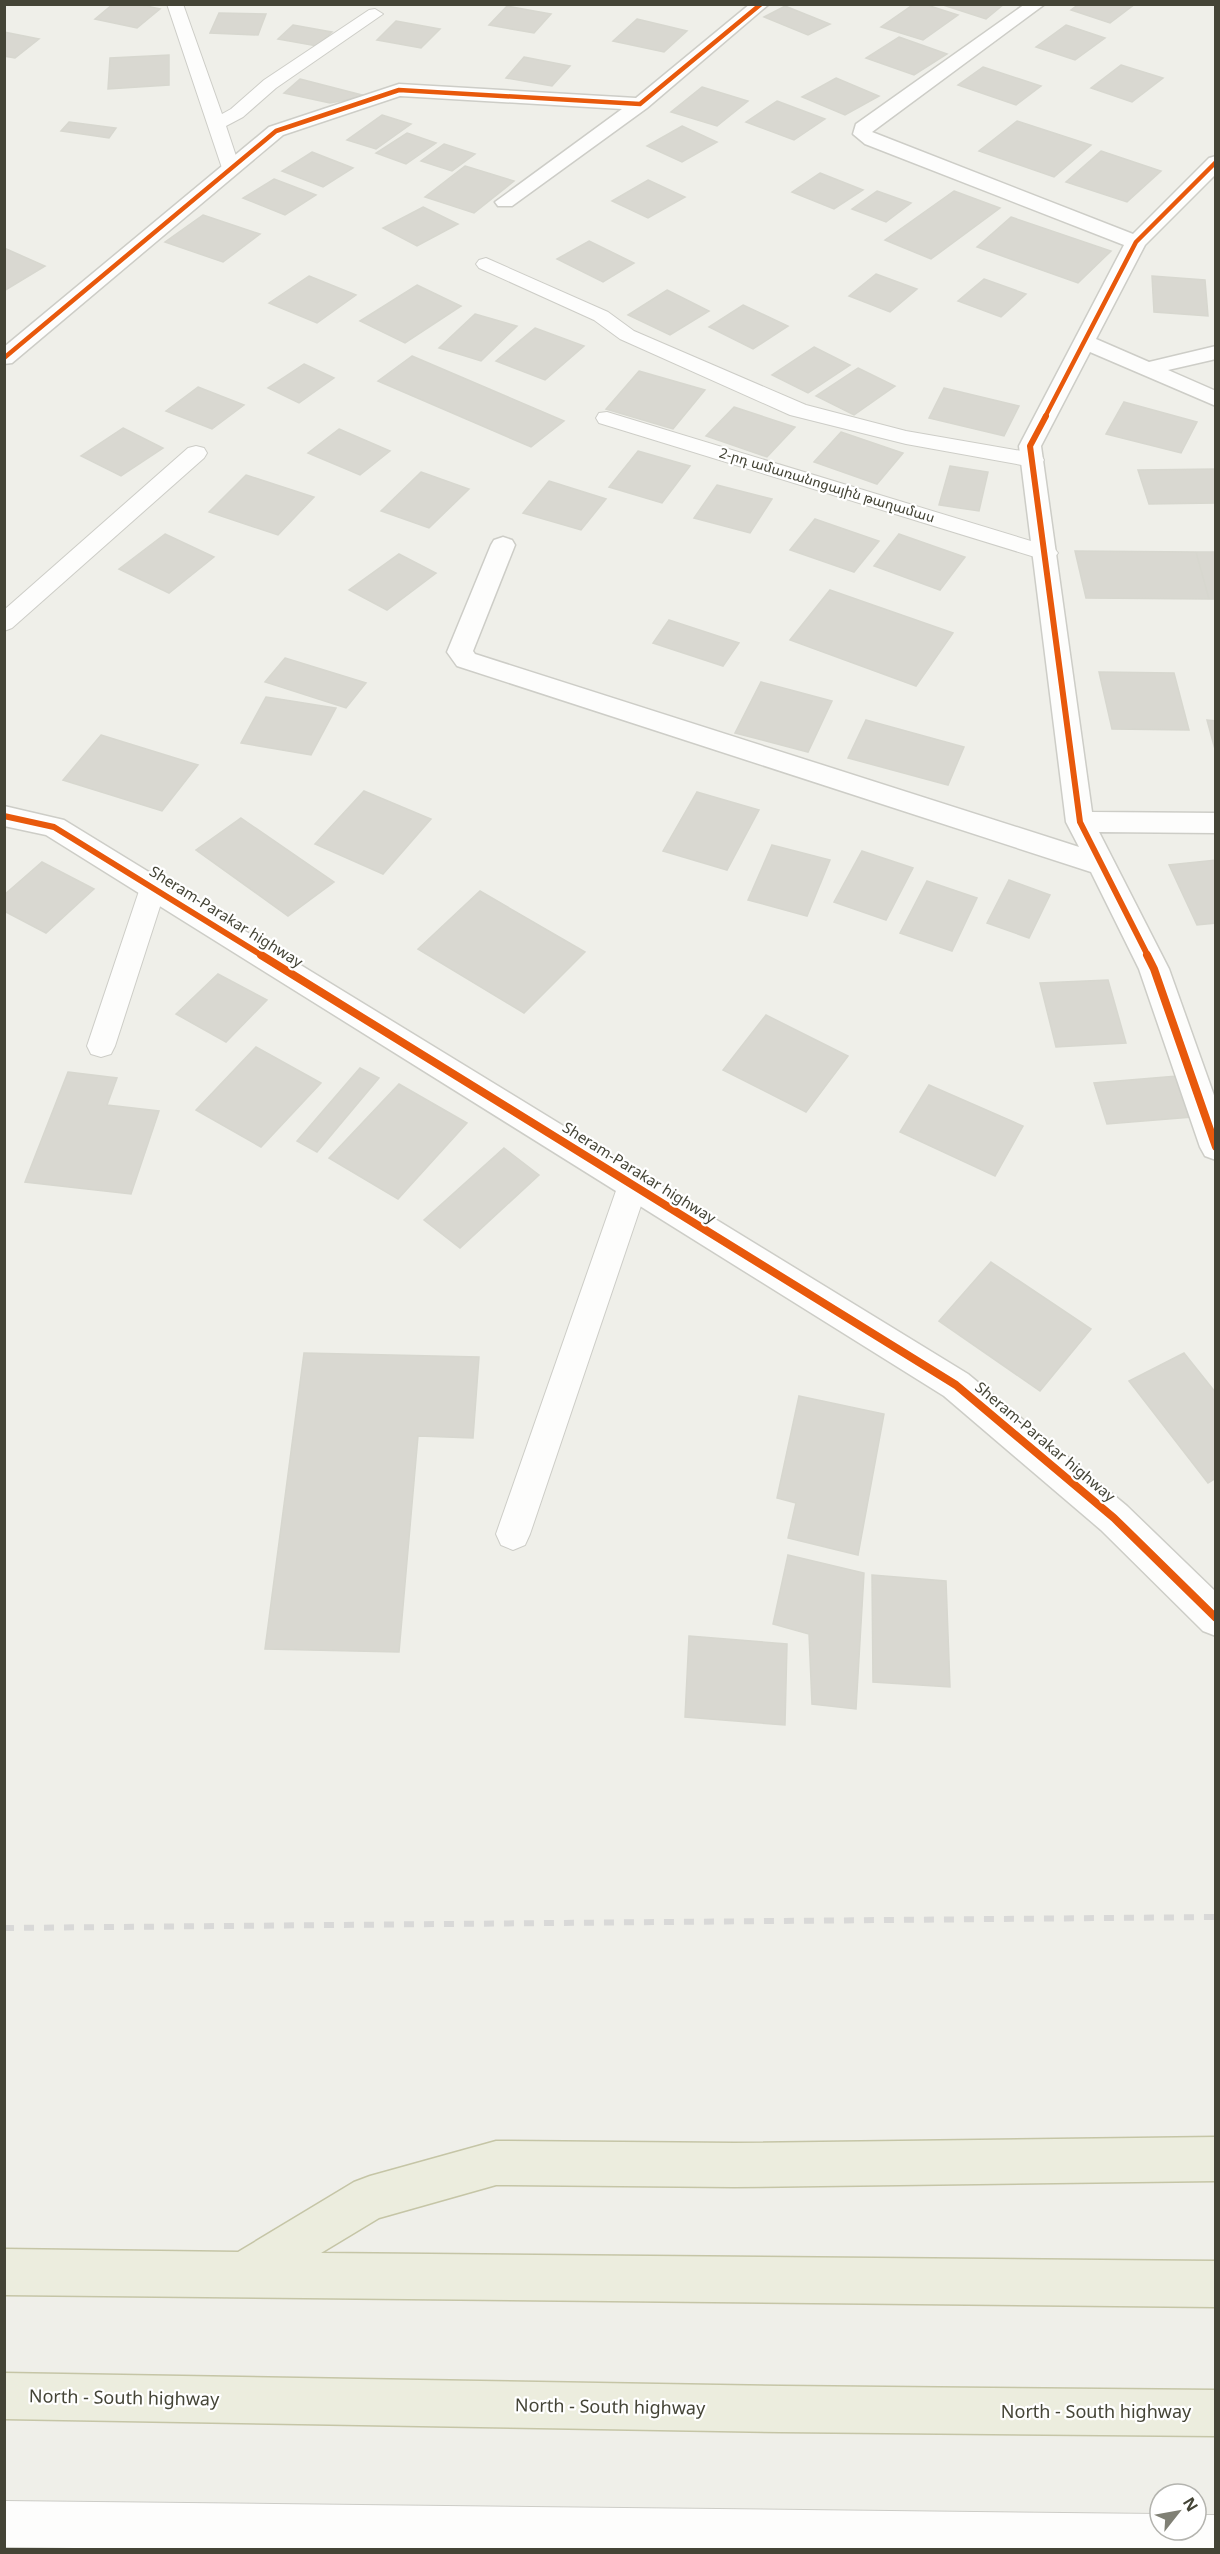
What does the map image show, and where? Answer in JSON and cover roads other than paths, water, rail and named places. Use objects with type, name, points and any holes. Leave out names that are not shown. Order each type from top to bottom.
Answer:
[{"type":"highway","points":[[246,2273],[370,2198],[496,2163],[734,2165],[1215,2160]]},
{"type":"highway","points":[[4,2272],[1215,2284]]},
{"type":"highway","name":"North - South highway","points":[[4,2396],[770,2409],[1215,2413]]},
{"type":"street","points":[[506,202],[639,104],[761,4]]},
{"type":"street","points":[[1037,4],[863,128],[864,134],[872,140],[1136,242]]},
{"type":"street","points":[[4,358],[276,131],[399,90],[639,104]]},
{"type":"street","points":[[1215,162],[1136,242],[1030,446],[1080,822],[1154,969],[1215,1147]]},
{"type":"street","points":[[1085,342],[1215,399]]},
{"type":"street","points":[[1147,369],[1215,352]]},
{"type":"street","points":[[503,545],[460,652],[465,660],[1100,864]]},
{"type":"street","name":"Sheram-Parakar highway","points":[[4,816],[54,827],[956,1385],[1114,1518],[1215,1618]]},
{"type":"street","points":[[1080,822],[1215,823]]},
{"type":"lane","points":[[176,4],[231,168]]},
{"type":"lane","points":[[216,124],[237,113],[270,84],[375,14]]},
{"type":"lane","points":[[486,264],[601,316],[627,335],[798,410],[906,437],[1033,460]]},
{"type":"lane","name":"2-րդ ամառանոցային թաղամաս","points":[[608,418],[1046,553]]},
{"type":"lane","points":[[4,623],[196,453]]},
{"type":"lane","points":[[101,1046],[153,888]]},
{"type":"lane","points":[[513,1534],[633,1185]]},
{"type":"lane","points":[[4,2524],[1215,2538]]},
{"type":"railway","points":[[4,1928],[1216,1917]]}]
